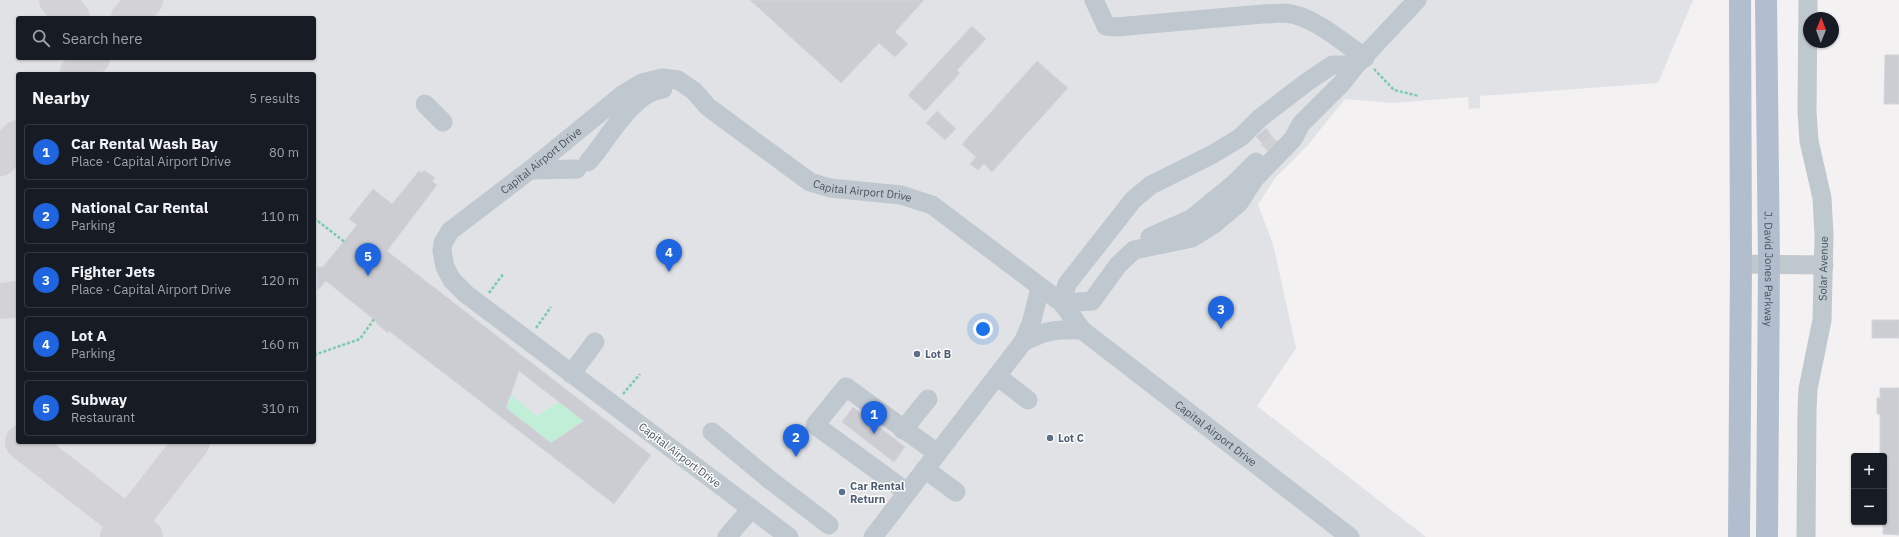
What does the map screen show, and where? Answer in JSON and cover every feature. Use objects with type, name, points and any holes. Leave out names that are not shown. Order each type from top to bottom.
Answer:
[{"type":"main road","points":[[1739,537],[1741,264],[1740,0]]},
{"type":"main road","name":"J. David Jones Parkway","points":[[1766,0],[1768,264],[1767,537]]},
{"type":"main road","points":[[1728,537],[1730,514],[1739,483]]},
{"type":"street","points":[[1094,0],[1106,26],[1128,27],[1285,13],[1298,16],[1312,22],[1364,62]]},
{"type":"street","points":[[1364,62],[1332,66],[1260,118],[1241,137],[1150,185],[1133,200],[1067,284],[1062,303],[1092,301],[1124,258],[1134,250],[1192,238],[1214,224],[1239,203],[1251,175],[1273,146],[1285,134],[1301,124],[1364,62],[1417,0]]},
{"type":"street","name":"Solar Avenue","points":[[1806,537],[1808,389],[1822,320],[1824,265],[1822,198],[1809,141],[1807,119],[1808,0]]},
{"type":"street","name":"Capital Airport Drive","points":[[789,537],[466,294],[447,273],[444,261],[443,243],[450,231],[530,170],[622,95],[642,83],[662,78],[678,80],[694,90],[708,107],[810,182],[830,188],[901,195],[932,205],[1040,288],[1062,303],[1082,330],[1350,537]]},
{"type":"street","points":[[530,170],[582,165],[635,104],[656,89],[674,90],[708,107]]},
{"type":"street","points":[[425,104],[443,122]]},
{"type":"street","points":[[1251,175],[1293,139],[1301,124]]},
{"type":"street","points":[[1222,148],[1241,148],[1248,153],[1251,159],[1251,175]]},
{"type":"street","points":[[1741,264],[1824,265]]},
{"type":"street","points":[[1083,265],[1098,268],[1101,272],[1104,284]]},
{"type":"street","points":[[873,537],[1023,342],[1031,324],[1040,288]]},
{"type":"street","points":[[1023,342],[1045,332],[1057,329],[1082,330]]},
{"type":"street","points":[[572,374],[595,342]]},
{"type":"street","points":[[997,376],[1028,400]]},
{"type":"street","points":[[907,492],[815,425],[846,387],[903,430],[937,453]]},
{"type":"street","points":[[903,430],[928,399]]},
{"type":"street","points":[[712,432],[770,480],[830,525]]},
{"type":"street","points":[[925,469],[956,492]]},
{"type":"street","points":[[727,537],[751,509]]},
{"type":"path","points":[[1364,62],[1394,90],[1419,96]]},
{"type":"path","points":[[316,220],[346,243]]},
{"type":"path","points":[[489,293],[504,273]]},
{"type":"path","points":[[535,329],[551,307]]},
{"type":"path","points":[[316,354],[360,339],[374,319]]},
{"type":"path","points":[[623,394],[640,374]]},
{"type":"shaded area","points":[[0,0],[1693,0],[1658,83],[1480,96],[1480,108],[1469,109],[1468,97],[1393,103],[1345,99],[1307,146],[1275,178],[1258,205],[1273,244],[1296,348],[1257,406],[1426,537],[0,537]]},
{"type":"green space","points":[[511,395],[537,416],[559,402],[584,421],[551,443],[506,408]]},
{"type":"building","points":[[750,0],[924,0],[895,32],[908,44],[895,57],[879,43],[841,83]]},
{"type":"building","points":[[972,26],[986,39],[957,70],[960,73],[925,111],[908,95]]},
{"type":"building","points":[[1885,55],[1899,55],[1899,104],[1884,104]]},
{"type":"building","points":[[1037,61],[1068,88],[992,172],[984,164],[978,170],[970,164],[976,157],[962,144]]},
{"type":"building","points":[[937,111],[956,129],[945,140],[926,123]]},
{"type":"building","points":[[1266,128],[1275,141],[1268,149],[1256,137]]},
{"type":"building","points":[[424,170],[435,178],[432,181],[437,185],[387,251],[651,455],[614,504],[389,331],[388,333],[376,323],[377,322],[326,281],[318,290],[317,267],[323,267],[357,225],[349,219],[373,189],[392,204],[419,171],[422,173]],"holes":[[[519,371],[584,421],[551,443],[506,408]]]},
{"type":"building","points":[[1872,320],[1899,320],[1899,338],[1872,338]]},
{"type":"building","points":[[1880,388],[1899,388],[1899,535],[1883,534],[1883,525],[1887,525],[1887,453],[1880,453],[1880,414],[1877,414],[1877,398],[1880,398]]},
{"type":"building","points":[[853,407],[905,447],[894,462],[842,422]]},
{"type":"taxiway","points":[[57,0],[70,16]]},
{"type":"taxiway","points":[[131,16],[145,0]]},
{"type":"taxiway","points":[[79,72],[90,60]]},
{"type":"taxiway","points":[[0,158],[16,140]]},
{"type":"taxiway","points":[[0,301],[16,299]]},
{"type":"taxiway","points":[[26,444],[145,537]]},
{"type":"taxiway","points":[[118,537],[190,444]]},
{"type":"tunnel","points":[[1268,151],[1277,141]]},
{"type":"place","name":"Lot A","points":[[669,272]]},
{"type":"place","name":"Subway","points":[[368,276]]},
{"type":"place","name":"Fighter Jets","points":[[1221,329]]},
{"type":"place","name":"Lot B","points":[[917,354]]},
{"type":"place","name":"Car Rental Wash Bay","points":[[874,434]]},
{"type":"place","name":"Lot C","points":[[1050,438]]},
{"type":"place","name":"National Car Rental","points":[[796,457]]},
{"type":"place","name":"Car Rental Return","points":[[842,492]]}]
